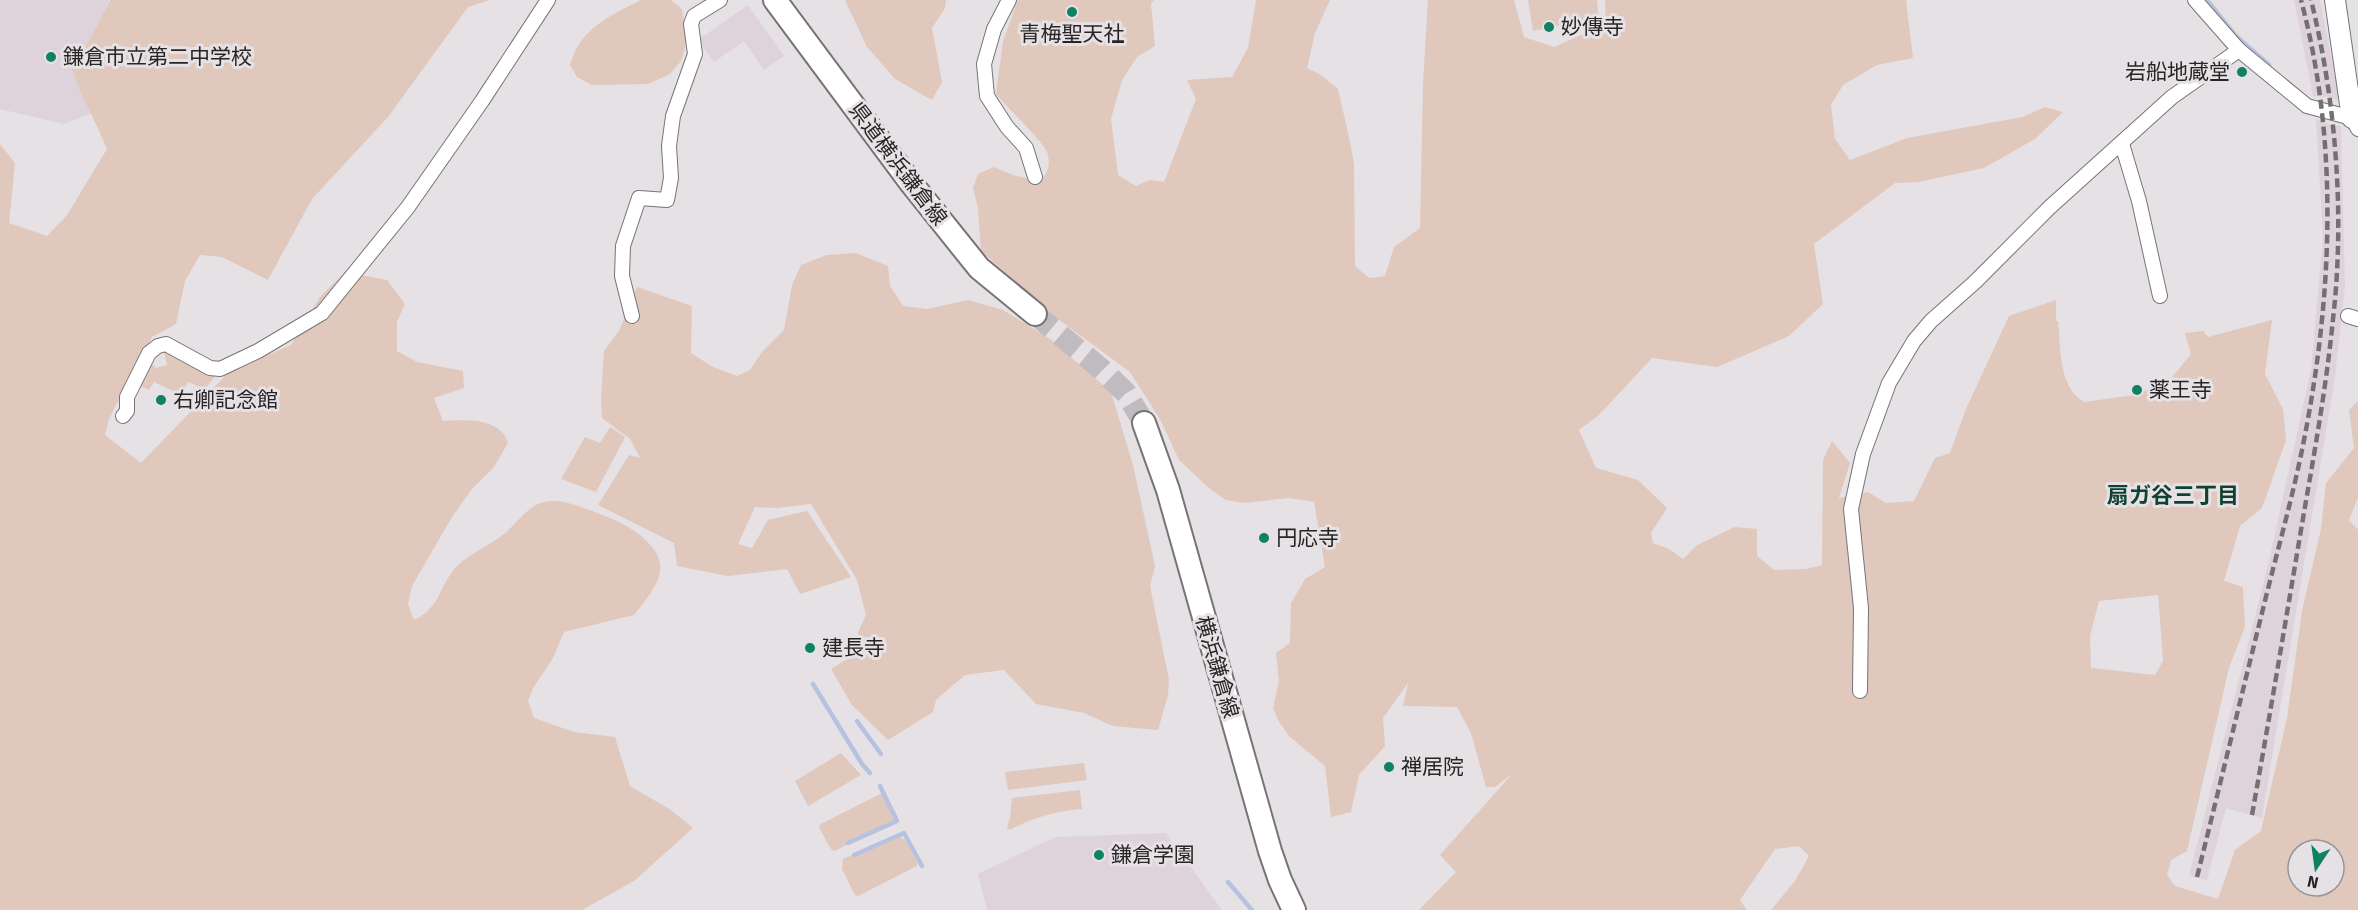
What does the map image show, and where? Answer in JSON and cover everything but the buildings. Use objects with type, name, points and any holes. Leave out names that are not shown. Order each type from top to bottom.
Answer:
[{"type":"main road","name":"県道横浜鎌倉線","points":[[775,0],[911,183],[979,268],[1035,314]]},
{"type":"main road","name":"横浜鎌倉線","points":[[1144,423],[1168,490],[1270,851],[1294,910]]},
{"type":"street","points":[[123,416],[127,411],[127,397],[149,353],[158,346],[166,344],[210,368],[220,369],[258,351],[322,313],[408,207],[482,101],[548,0]]},
{"type":"street","points":[[632,316],[622,276],[623,246],[639,198],[667,200],[671,178],[669,146],[673,116],[695,54],[691,24],[694,16],[720,0]]},
{"type":"street","points":[[1010,0],[994,29],[984,64],[987,96],[1007,127],[1026,147],[1035,177]]},
{"type":"street","points":[[2195,0],[2239,50],[2307,106],[2355,123],[2335,0]]},
{"type":"street","points":[[1860,692],[1859,565],[1851,524],[1851,509],[1863,454],[1889,383],[1914,342],[1931,321],[1975,282],[2050,207],[2172,97],[2239,50]]},
{"type":"street","points":[[2122,144],[2139,201],[2160,296]]},
{"type":"shaded area","name":"鎌倉市立第二中学校","points":[[0,0],[109,0],[106,6],[98,111],[64,124],[0,109]]},
{"type":"shaded area","points":[[110,0],[490,0],[468,7],[388,117],[312,199],[268,280],[222,257],[200,255],[185,281],[176,324],[152,337],[109,419],[105,435],[141,463],[229,372],[291,345],[320,297],[345,272],[387,280],[405,304],[397,322],[397,351],[417,362],[463,371],[464,388],[434,398],[443,421],[490,424],[498,428],[508,443],[494,467],[472,489],[452,517],[412,586],[408,604],[414,620],[430,609],[458,565],[504,534],[534,506],[545,502],[560,501],[620,523],[636,532],[650,544],[659,560],[659,577],[651,593],[634,615],[564,632],[553,658],[533,688],[528,701],[534,718],[574,732],[615,737],[630,786],[671,810],[693,828],[634,881],[582,910],[0,910],[0,144],[15,163],[9,223],[47,236],[67,215],[107,149],[72,68]]},
{"type":"shaded area","points":[[641,0],[671,0],[682,9],[687,40],[681,61],[670,74],[648,84],[592,85],[577,77],[570,65],[581,41],[608,18]]},
{"type":"shaded area","points":[[845,0],[946,0],[945,8],[932,28],[942,82],[932,100],[895,79],[867,47]]},
{"type":"shaded area","points":[[1018,0],[1154,0],[1151,4],[1155,46],[1137,57],[1122,80],[1111,119],[1118,175],[1136,186],[1150,180],[1164,182],[1196,99],[1187,80],[1232,77],[1248,48],[1256,0],[1330,0],[1315,33],[1307,68],[1321,75],[1338,89],[1354,164],[1355,266],[1369,278],[1385,276],[1394,247],[1420,228],[1423,83],[1428,0],[1514,0],[1524,37],[1554,47],[1606,24],[1605,0],[1906,0],[1913,58],[1877,65],[1843,85],[1831,105],[1835,139],[1850,160],[1907,138],[2023,117],[2045,107],[2063,112],[2035,139],[1984,168],[1918,182],[1895,183],[1814,244],[1823,304],[1789,336],[1717,367],[1652,358],[1599,415],[1579,430],[1596,468],[1638,480],[1667,508],[1651,533],[1653,543],[1669,549],[1683,559],[1697,545],[1735,527],[1757,529],[1757,556],[1774,570],[1806,569],[1822,565],[1823,460],[1832,441],[1850,463],[1839,498],[1868,492],[1886,503],[1914,501],[1935,458],[1950,453],[1966,409],[2009,316],[2056,300],[2056,321],[2058,321],[2065,377],[2069,387],[2084,402],[2134,395],[2169,381],[2191,354],[2185,333],[2203,331],[2208,337],[2272,320],[2265,374],[2283,409],[2286,440],[2262,508],[2240,526],[2224,581],[2243,587],[2245,627],[2229,668],[2187,851],[2171,860],[2167,875],[2175,886],[2218,899],[2235,850],[2261,831],[2287,718],[2302,611],[2321,529],[2326,483],[2354,448],[2349,410],[2358,401],[2358,497],[2349,520],[2358,530],[2358,910],[1771,910],[1795,881],[1809,856],[1799,846],[1775,849],[1740,900],[1747,910],[1419,910],[1456,872],[1440,855],[1512,774],[1495,787],[1486,787],[1471,733],[1457,707],[1403,706],[1408,683],[1383,718],[1385,746],[1359,775],[1351,812],[1331,817],[1325,766],[1290,737],[1279,722],[1273,708],[1279,681],[1276,653],[1290,643],[1291,603],[1305,579],[1325,567],[1314,502],[1289,498],[1244,503],[1226,500],[1209,488],[1179,460],[1161,421],[1130,372],[1058,319],[981,251],[978,208],[973,188],[978,174],[994,167],[1013,175],[1038,181],[1044,176],[1049,165],[1044,147],[996,94],[1003,41]],"holes":[[[2158,595],[2163,661],[2155,675],[2091,668],[2090,636],[2099,601]]]},
{"type":"shaded area","name":"妙傳寺","points":[[1528,0],[1597,0],[1599,17],[1533,31]]},
{"type":"shaded area","points":[[2294,0],[2320,0],[2340,101],[2330,97],[2313,96]]},
{"type":"shaded area","points":[[748,5],[784,56],[764,70],[744,41],[714,62],[698,40]]},
{"type":"shaded area","points":[[2316,119],[2333,126],[2341,126],[2345,287],[2335,377],[2262,818],[2226,808],[2207,880],[2189,876],[2267,569],[2311,370],[2323,237]]},
{"type":"shaded area","points":[[856,253],[888,266],[890,286],[903,306],[927,309],[968,300],[1003,310],[1050,339],[1111,392],[1133,465],[1155,566],[1150,586],[1169,680],[1168,695],[1158,730],[1113,726],[1084,713],[1036,704],[1004,670],[965,675],[936,700],[933,712],[888,740],[852,705],[831,669],[857,653],[858,632],[866,615],[857,580],[811,504],[777,508],[755,507],[738,544],[752,548],[768,520],[807,511],[851,577],[800,594],[787,569],[728,576],[677,566],[674,543],[598,505],[629,455],[640,458],[630,439],[602,418],[601,399],[604,351],[619,331],[637,287],[692,306],[691,353],[713,367],[737,376],[750,370],[762,352],[784,330],[792,285],[801,265],[827,255]]},
{"type":"shaded area","points":[[167,350],[215,376],[205,389],[188,382],[181,395],[154,382],[149,390],[138,385],[149,366],[154,365],[155,368],[167,365],[164,352]]},
{"type":"shaded area","points":[[610,427],[625,437],[596,492],[561,479],[585,437],[600,443]]},
{"type":"shaded area","points":[[841,753],[861,775],[808,806],[795,781]]},
{"type":"shaded area","points":[[1084,763],[1087,780],[1008,790],[1005,772]]},
{"type":"shaded area","points":[[1080,790],[1082,809],[1045,815],[1010,830],[1007,828],[1012,798]]},
{"type":"shaded area","points":[[880,794],[883,795],[895,820],[894,823],[834,851],[830,848],[819,827],[821,824]]},
{"type":"shaded area","name":"鎌倉学園","points":[[1166,833],[1222,910],[987,910],[978,874],[1055,837]]},
{"type":"shaded area","points":[[897,835],[905,840],[917,866],[858,896],[855,895],[842,869],[843,859]]},
{"type":"waterway","points":[[2207,0],[2235,35],[2269,65]]},
{"type":"waterway","points":[[813,684],[862,764],[870,773]]},
{"type":"waterway","points":[[857,721],[881,754]]},
{"type":"waterway","points":[[848,843],[897,821],[880,786]]},
{"type":"waterway","points":[[854,855],[904,833],[922,866]]},
{"type":"waterway","points":[[1228,882],[1252,910]]},
{"type":"tunnel","points":[[1035,314],[1100,368],[1126,393],[1144,423]]},
{"type":"railway","points":[[2197,877],[2298,470],[2320,338],[2325,282],[2326,168],[2322,111],[2301,0]]},
{"type":"railway","points":[[2252,815],[2319,425],[2337,280],[2336,159],[2327,78],[2311,0]]},
{"type":"place","name":"青梅聖天社","points":[[1072,12]]},
{"type":"place","name":"妙傳寺","points":[[1549,27]]},
{"type":"place","name":"鎌倉市立第二中学校","points":[[51,57]]},
{"type":"place","name":"岩船地蔵堂","points":[[2242,72]]},
{"type":"place","name":"薬王寺","points":[[2137,390]]},
{"type":"place","name":"右卿記念館","points":[[161,400]]},
{"type":"place","name":"円応寺","points":[[1264,538]]},
{"type":"place","name":"建長寺","points":[[810,648]]},
{"type":"place","name":"禅居院","points":[[1389,767]]},
{"type":"place","name":"鎌倉学園","points":[[1099,855]]},
{"type":"district","name":"扇ガ谷三丁目","points":[[2173,495]]}]
